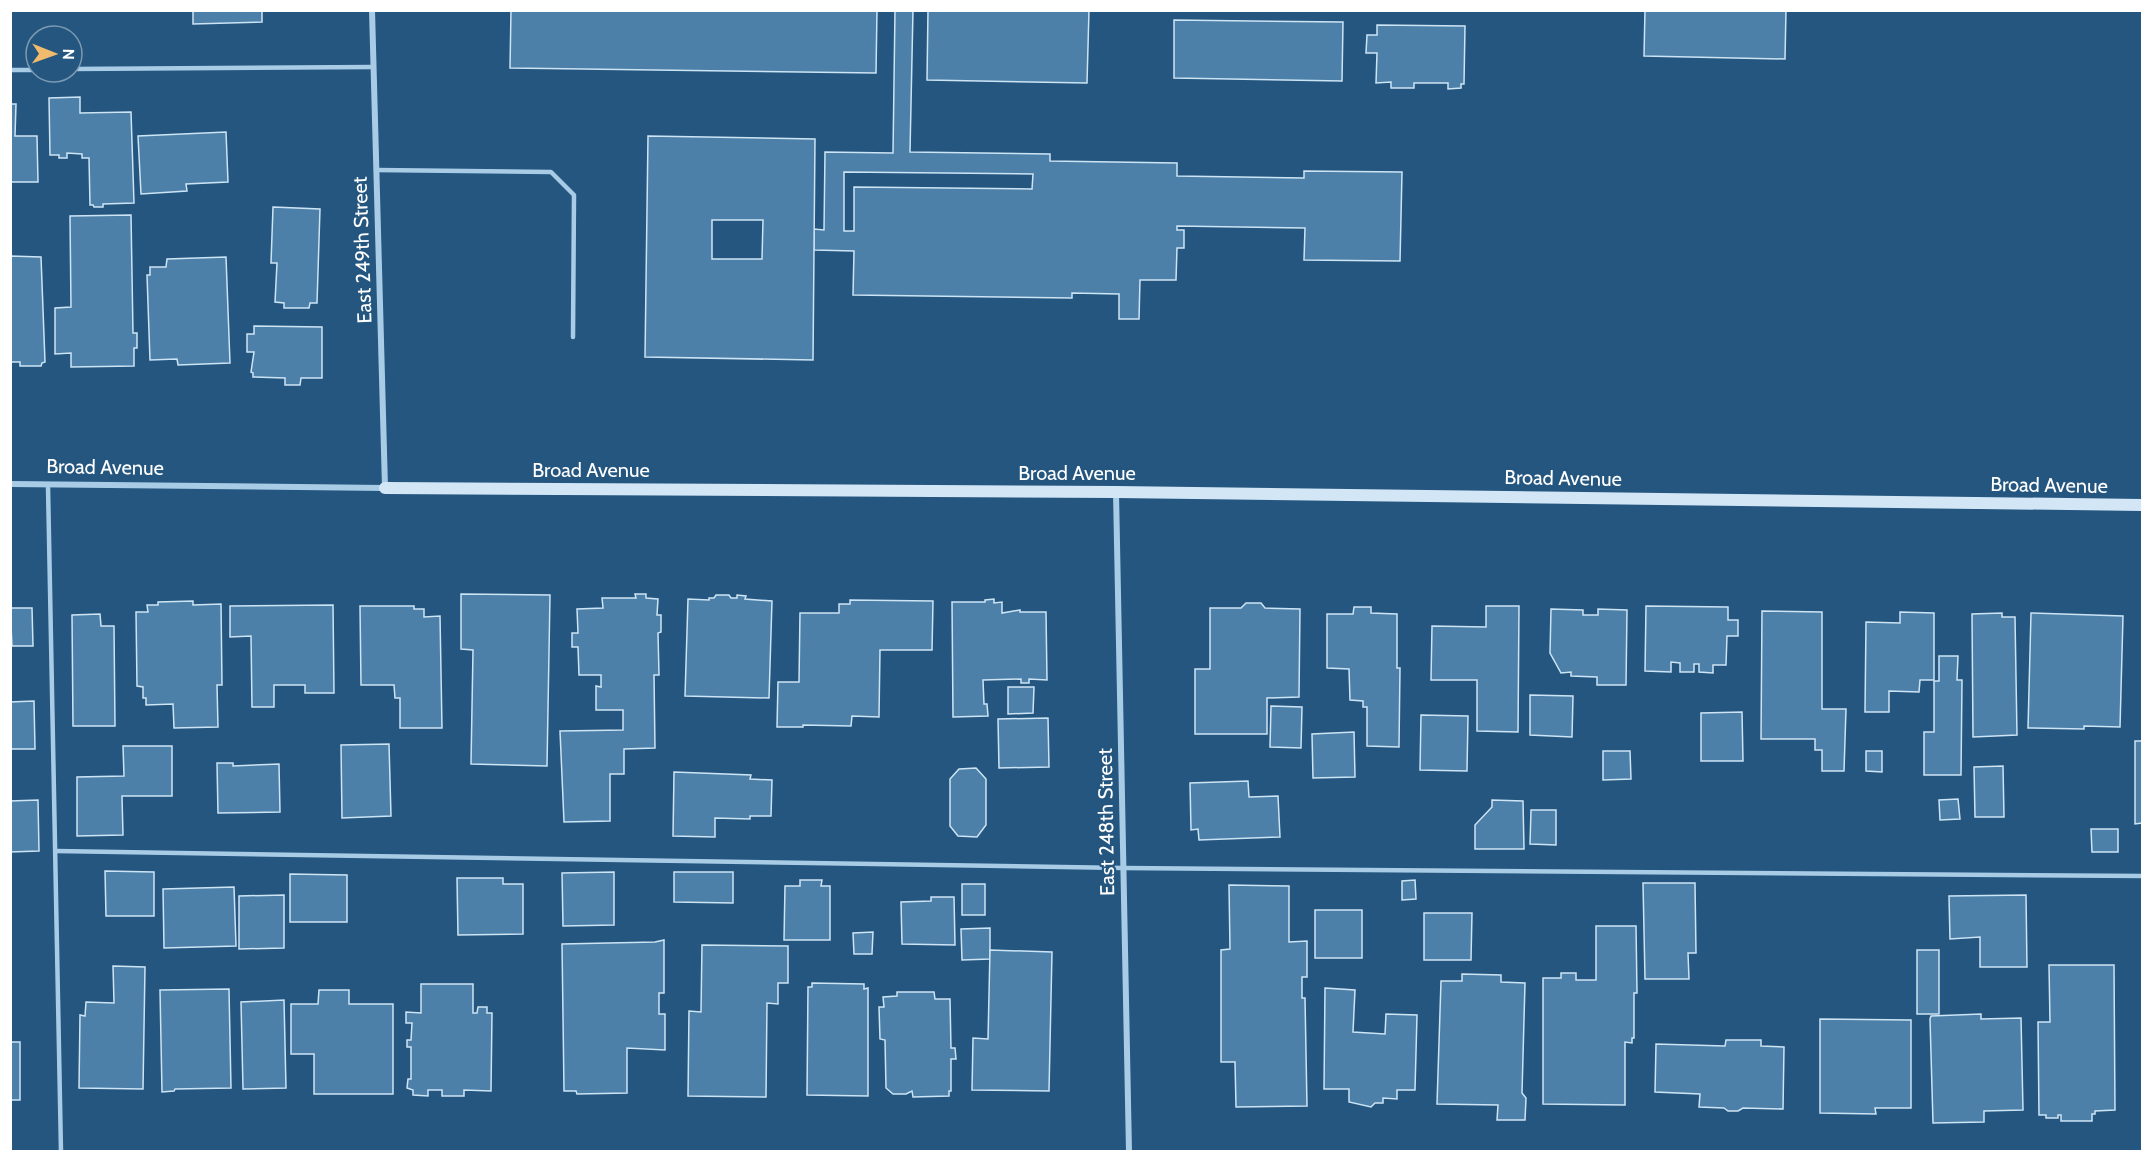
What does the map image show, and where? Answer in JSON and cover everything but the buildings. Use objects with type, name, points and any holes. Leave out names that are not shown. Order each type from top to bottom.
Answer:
[{"type":"street","name":"East 249th Street","points":[[372,10],[385,488]]},
{"type":"street","name":"Broad Avenue","points":[[10,484],[1116,492],[2142,505]]},
{"type":"street","name":"East 248th Street","points":[[1116,492],[1129,1152]]},
{"type":"lane","points":[[84,69],[373,67]]},
{"type":"lane","points":[[376,170],[551,172],[574,195],[573,337]]},
{"type":"lane","points":[[48,486],[61,1152]]},
{"type":"lane","points":[[56,851],[1123,868],[2142,876]]}]
